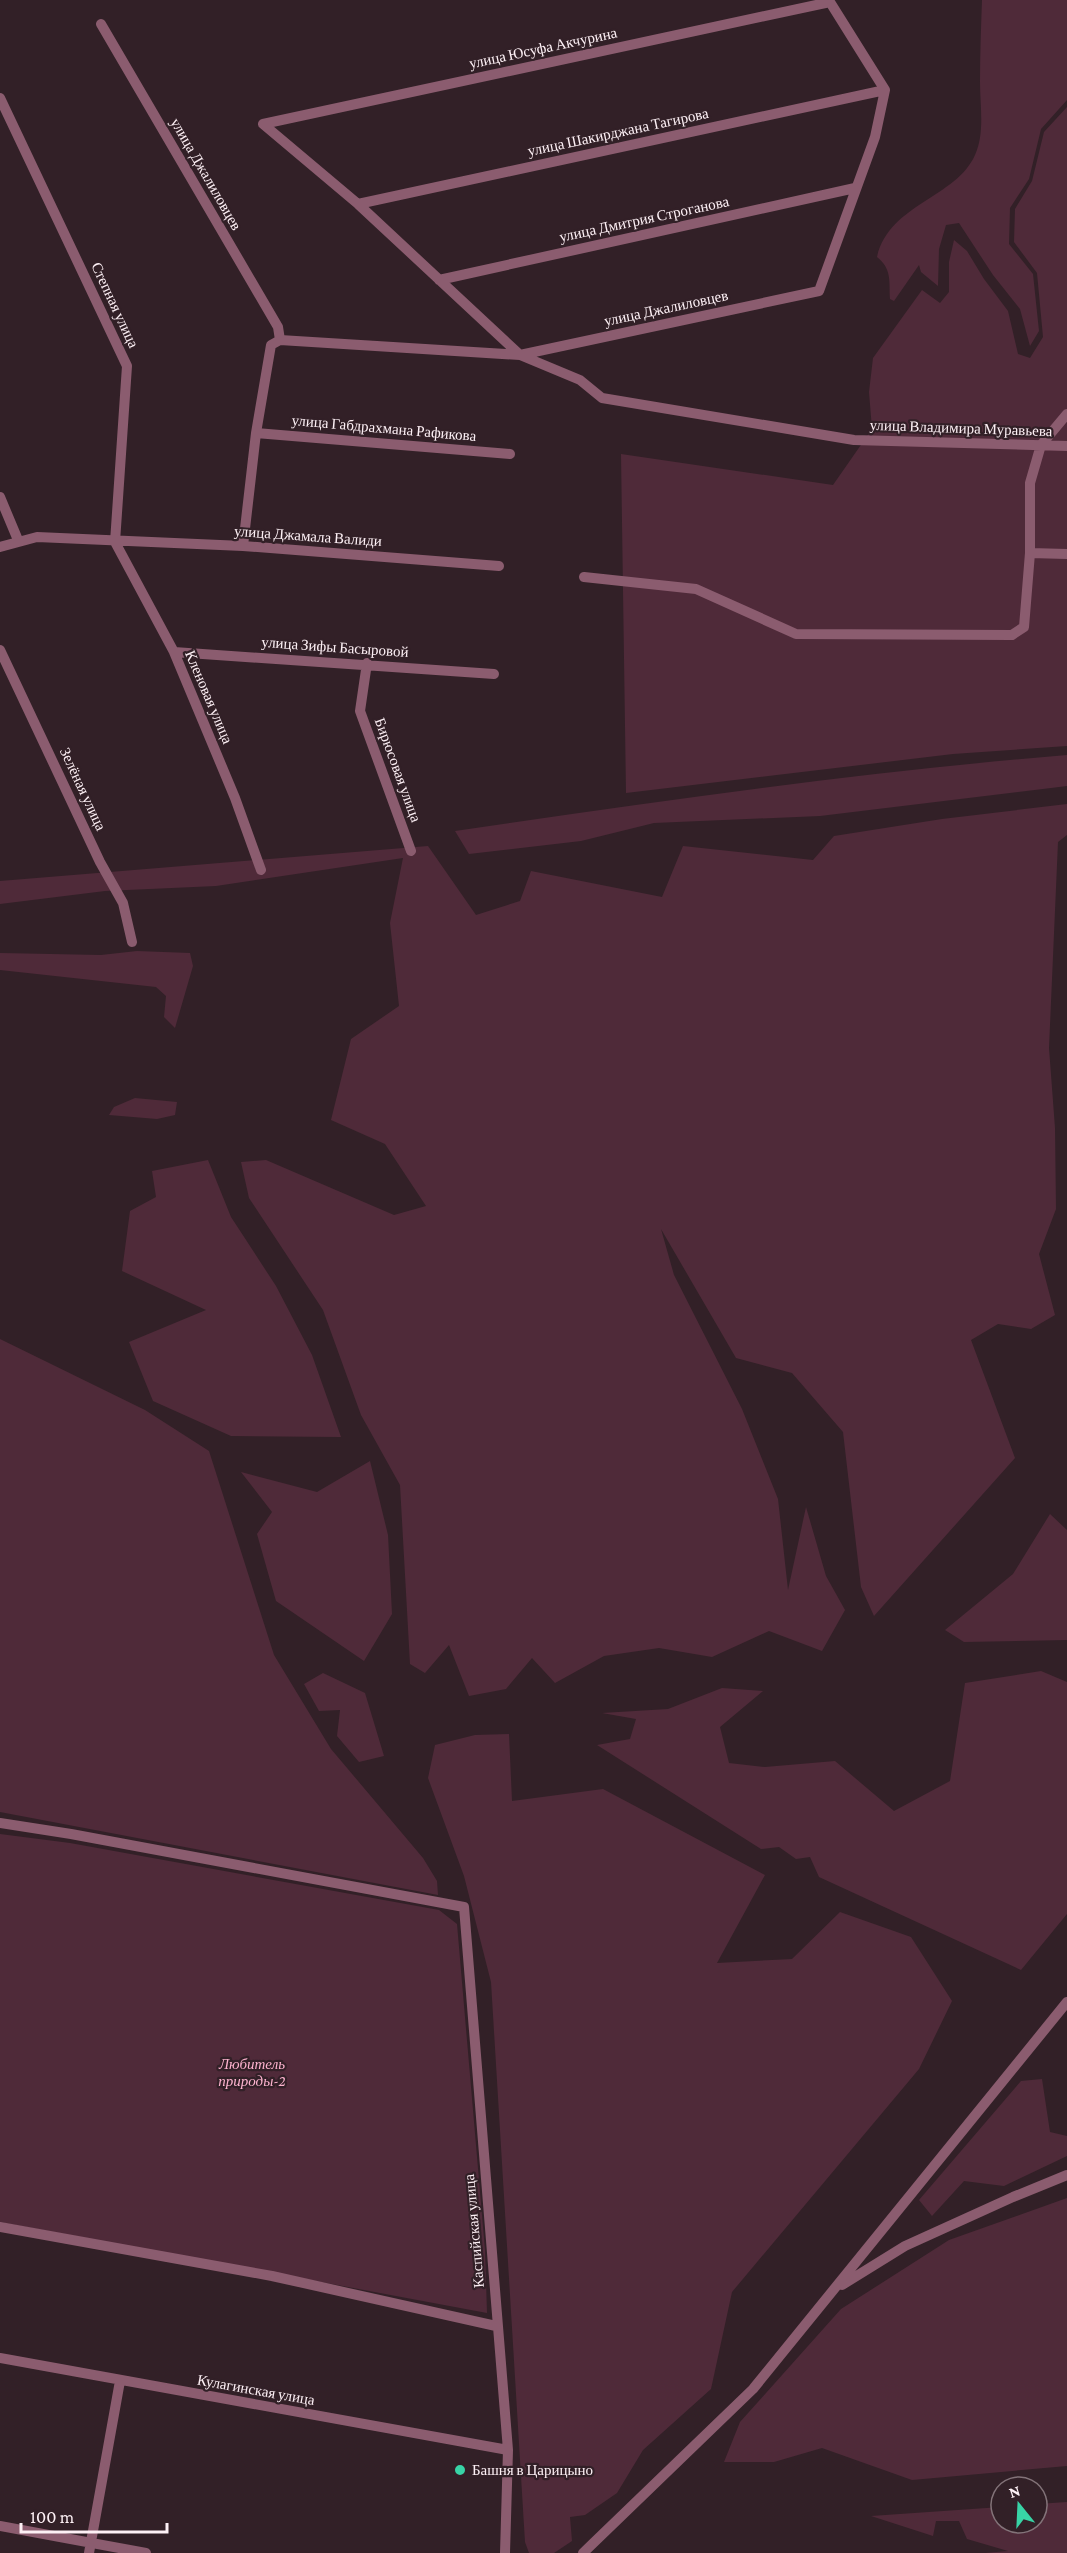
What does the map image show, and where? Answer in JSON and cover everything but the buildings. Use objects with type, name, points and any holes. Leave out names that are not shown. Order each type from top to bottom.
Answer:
[{"type":"street","name":"улица Юсуфа Акчурина","points":[[358,204],[263,124],[830,2],[885,90]]},
{"type":"street","name":"улица Джалиловцев","points":[[101,24],[278,327],[280,340]]},
{"type":"street","points":[[855,188],[875,137],[885,90]]},
{"type":"street","name":"улица Шакирджана Тагирова","points":[[358,204],[885,90]]},
{"type":"street","name":"Степная улица","points":[[0,98],[127,366],[115,542]]},
{"type":"street","name":"улица Джалиловцев","points":[[520,355],[819,291],[855,188]]},
{"type":"street","name":"улица Дмитрия Строганова","points":[[439,280],[855,188]]},
{"type":"street","points":[[358,204],[520,355]]},
{"type":"street","points":[[243,546],[256,433],[271,345],[280,340],[520,355]]},
{"type":"street","name":"улица Владимира Муравьева","points":[[520,355],[580,380],[602,398],[854,440],[1067,446]]},
{"type":"street","points":[[584,577],[696,589],[796,633],[1012,635],[1024,627],[1030,553],[1030,483],[1041,445],[1067,414]]},
{"type":"street","name":"улица Габдрахмана Рафикова","points":[[256,433],[510,454]]},
{"type":"street","points":[[0,497],[18,540]]},
{"type":"street","name":"улица Джамала Валиди","points":[[0,547],[18,540],[37,537],[243,546],[499,566]]},
{"type":"street","name":"Кленовая улица","points":[[115,542],[174,652],[235,798],[261,870]]},
{"type":"street","points":[[1030,553],[1067,554]]},
{"type":"street","name":"Зелёная улица","points":[[0,650],[100,862],[123,903],[132,942]]},
{"type":"street","name":"улица Зифы Басыровой","points":[[174,652],[368,663],[494,674]]},
{"type":"street","name":"Бирюсовая улица","points":[[368,663],[360,711],[411,851]]},
{"type":"street","name":"Каспийская улица","points":[[0,1823],[117,1842],[464,1907],[496,2326],[508,2450],[505,2553]]},
{"type":"street","points":[[583,2553],[753,2389],[1067,2002]]},
{"type":"street","points":[[834,2290],[905,2246],[1013,2196],[1067,2175]]},
{"type":"street","points":[[0,2227],[272,2276],[496,2326]]},
{"type":"street","name":"Кулагинская улица","points":[[0,2358],[508,2450]]},
{"type":"street","points":[[89,2548],[120,2381]]},
{"type":"street","points":[[0,2526],[89,2548],[146,2553]]},
{"type":"green space","points":[[982,0],[1067,0],[1067,100],[1041,129],[1029,179],[1010,208],[1009,244],[1033,274],[1039,331],[1030,346],[1020,309],[993,275],[959,223],[946,225],[939,249],[938,286],[921,272],[919,265],[894,301],[890,299],[887,271],[877,257],[884,239],[895,225],[908,213],[953,182],[966,170],[975,155],[981,129]]},
{"type":"green space","points":[[1067,107],[1067,746],[953,754],[626,793],[621,454],[833,485],[872,429],[869,392],[873,358],[922,290],[940,303],[949,292],[949,262],[954,240],[967,251],[1008,311],[1018,354],[1030,358],[1043,337],[1037,273],[1014,242],[1015,209],[1032,181],[1044,132]]},
{"type":"green space","points":[[1067,755],[1067,786],[1051,788],[820,816],[654,823],[581,841],[469,854],[455,831],[684,798],[837,779]]},
{"type":"green space","points":[[1067,804],[1067,835],[1058,842],[1049,1048],[1055,1128],[1056,1209],[1039,1254],[1055,1315],[1031,1329],[998,1324],[971,1340],[1015,1458],[874,1616],[861,1587],[843,1432],[792,1373],[736,1358],[661,1229],[674,1275],[742,1409],[778,1499],[788,1590],[806,1507],[826,1576],[845,1610],[822,1651],[769,1631],[712,1657],[659,1648],[604,1656],[555,1683],[532,1658],[506,1689],[469,1696],[449,1645],[425,1673],[410,1664],[400,1485],[361,1415],[323,1310],[249,1198],[241,1162],[266,1160],[394,1215],[426,1206],[385,1144],[331,1120],[351,1039],[399,1006],[390,923],[403,858],[216,886],[105,891],[0,904],[0,881],[428,846],[476,915],[520,901],[531,871],[662,897],[683,846],[813,860],[834,836],[942,819]]},
{"type":"green space","points":[[137,951],[190,953],[193,966],[175,1028],[164,1017],[166,996],[156,987],[0,970],[0,953],[101,955]]},
{"type":"green space","points":[[135,1098],[177,1102],[175,1115],[157,1119],[109,1115],[114,1107]]},
{"type":"green space","points":[[208,1160],[231,1217],[276,1286],[312,1355],[341,1437],[231,1436],[153,1401],[129,1342],[206,1310],[122,1271],[130,1211],[156,1197],[152,1171]]},
{"type":"green space","points":[[0,1339],[145,1410],[209,1451],[274,1655],[331,1749],[423,1858],[437,1881],[438,1895],[0,1812]]},
{"type":"green space","points":[[370,1461],[388,1535],[392,1614],[364,1661],[276,1601],[257,1534],[272,1512],[241,1472],[317,1492]]},
{"type":"green space","points":[[1050,1514],[1067,1530],[1067,1640],[964,1642],[945,1630],[1013,1574]]},
{"type":"green space","points":[[1041,1671],[1067,1682],[1067,1914],[1021,1970],[819,1877],[810,1857],[796,1859],[779,1847],[761,1849],[597,1745],[630,1739],[636,1719],[602,1713],[668,1709],[722,1688],[763,1691],[720,1727],[729,1763],[765,1767],[835,1761],[894,1811],[950,1781],[965,1683]]},
{"type":"green space","points":[[323,1673],[365,1693],[384,1756],[359,1762],[337,1736],[340,1710],[319,1711],[304,1684]]},
{"type":"green space","points":[[509,1734],[512,1801],[603,1789],[765,1875],[717,1963],[792,1959],[840,1912],[911,1937],[952,2001],[919,2069],[732,2292],[711,2389],[643,2450],[617,2493],[585,2515],[570,2517],[572,2541],[554,2553],[529,2553],[525,2542],[491,1982],[464,1876],[428,1778],[435,1745],[475,1735]]},
{"type":"green space","name":"Любитель природы-2","points":[[0,1834],[70,1843],[439,1910],[457,1924],[485,2250],[487,2313],[0,2222]]},
{"type":"green space","points":[[1042,2079],[1050,2132],[1067,2136],[1067,2156],[1004,2186],[964,2181],[932,2216],[919,2200],[1021,2081]]},
{"type":"green space","points":[[1067,2198],[1067,2466],[912,2480],[822,2448],[774,2462],[724,2462],[740,2422],[841,2309],[949,2240]]},
{"type":"green space","points":[[1067,2502],[1067,2553],[985,2553],[1008,2551],[967,2539],[959,2521],[936,2521],[933,2536],[871,2516],[989,2508],[989,2535],[1049,2535],[1049,2503]]},
{"type":"place","name":"Башня в Царицыно","points":[[460,2470]]}]
